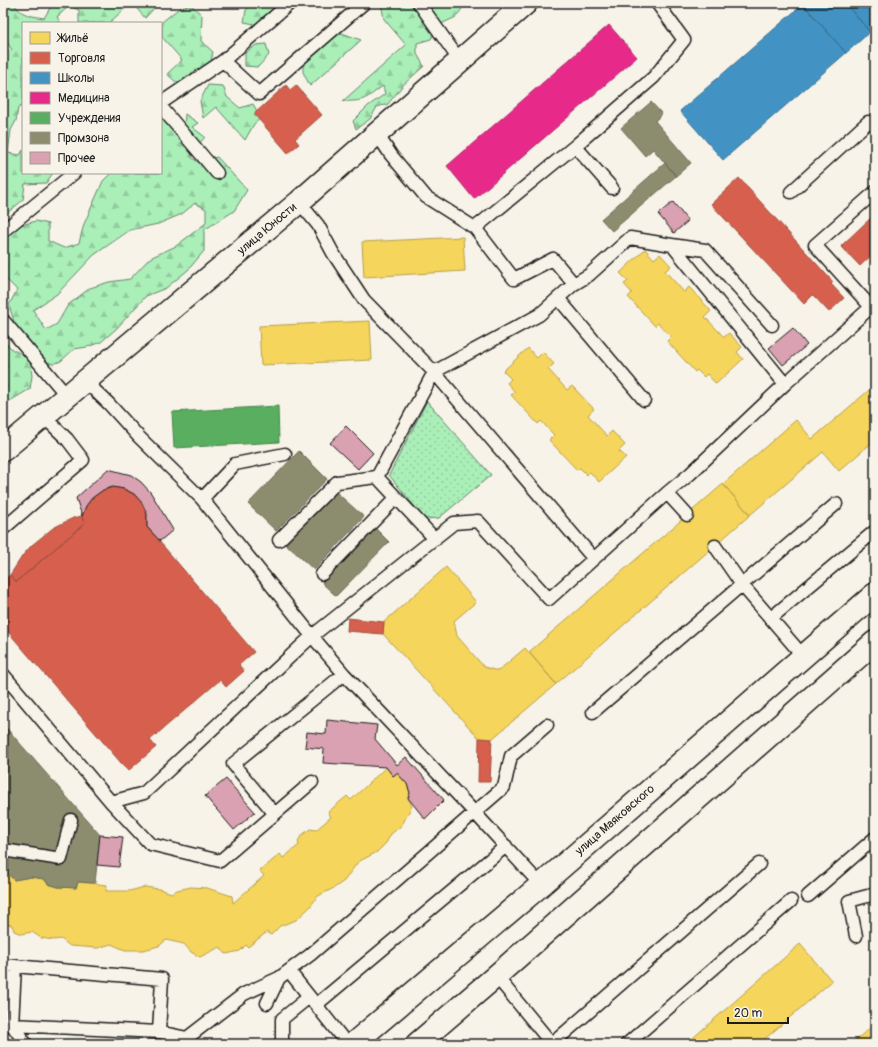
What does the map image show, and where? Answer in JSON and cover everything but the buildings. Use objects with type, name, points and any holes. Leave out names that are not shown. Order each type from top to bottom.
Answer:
[{"type":"main road","name":"улица Юности","points":[[3,450],[299,202],[526,3]]},
{"type":"main road","name":"улица Маяковского","points":[[353,1044],[541,885],[875,594]]},
{"type":"main road","points":[[417,1044],[875,642]]},
{"type":"lane","points":[[162,102],[223,61],[290,3]]},
{"type":"lane","points":[[223,61],[259,94],[364,3]]},
{"type":"lane","points":[[419,3],[460,62]]},
{"type":"lane","points":[[475,228],[576,146],[654,77],[684,40],[657,3]]},
{"type":"lane","points":[[162,108],[217,173]]},
{"type":"lane","points":[[791,192],[868,122],[875,123]]},
{"type":"lane","points":[[378,134],[391,155],[426,197],[475,228],[514,279],[553,259],[574,284]]},
{"type":"lane","points":[[576,146],[612,188]]},
{"type":"lane","points":[[3,231],[73,174]]},
{"type":"lane","points":[[111,802],[144,793],[312,636],[454,523],[478,521],[548,599],[690,474],[785,384],[873,306],[815,245],[875,192]]},
{"type":"lane","points":[[299,202],[318,225],[333,253],[364,300],[434,372],[594,559]]},
{"type":"lane","points":[[377,477],[434,372],[539,315],[574,284],[589,275],[630,238],[705,250],[772,325]]},
{"type":"lane","points":[[672,245],[785,384]]},
{"type":"lane","points":[[558,298],[644,400]]},
{"type":"lane","points":[[3,320],[67,396]]},
{"type":"lane","points":[[85,381],[139,438],[202,499],[344,674],[475,812],[541,885]]},
{"type":"lane","points":[[3,529],[83,460],[67,439],[42,416]]},
{"type":"lane","points":[[202,499],[235,464],[285,454]]},
{"type":"lane","points":[[377,477],[435,539]]},
{"type":"lane","points":[[278,540],[337,482],[377,477]]},
{"type":"lane","points":[[667,493],[687,515]]},
{"type":"lane","points":[[322,574],[396,498]]},
{"type":"lane","points":[[593,712],[836,504]]},
{"type":"lane","points":[[770,618],[875,531]]},
{"type":"lane","points":[[715,546],[742,585],[803,656]]},
{"type":"lane","points":[[3,674],[111,802],[150,844],[220,861],[274,813],[312,782]]},
{"type":"lane","points":[[274,813],[233,764],[344,674]]},
{"type":"lane","points":[[12,1026],[159,1032],[186,1041],[244,994],[284,974],[316,950],[475,812],[504,786],[511,756],[547,725]]},
{"type":"lane","points":[[3,850],[62,859],[71,820]]},
{"type":"lane","points":[[808,896],[875,838]]},
{"type":"lane","points":[[282,1044],[282,1019],[312,1001],[506,846]]},
{"type":"lane","points":[[496,976],[552,1044],[759,864]]},
{"type":"lane","points":[[856,936],[849,900],[875,894]]},
{"type":"lane","points":[[627,1044],[791,901]]},
{"type":"lane","points":[[3,965],[162,979],[159,1032]]},
{"type":"lane","points":[[15,966],[12,1026],[26,1044]]},
{"type":"lane","points":[[284,974],[312,1001],[347,1044]]},
{"type":"lane","points":[[267,1003],[284,974]]},
{"type":"green space","points":[[3,3],[14,3],[19,10],[31,16],[44,18],[53,3],[131,3],[110,22],[79,22],[79,10],[69,6],[57,17],[60,22],[22,22],[22,106],[18,108],[16,121],[11,130],[8,153],[20,155],[22,152],[22,174],[52,174],[46,183],[25,184],[23,200],[6,214],[6,229],[36,221],[48,224],[48,241],[64,248],[79,243],[84,224],[103,181],[110,174],[162,174],[162,119],[177,136],[184,130],[185,114],[198,123],[192,127],[205,137],[191,157],[198,162],[217,157],[247,190],[234,211],[204,230],[204,251],[188,270],[166,288],[146,296],[116,329],[101,342],[87,347],[74,349],[61,361],[53,364],[37,359],[28,339],[16,328],[9,305],[17,290],[3,276],[3,52],[12,50],[3,36]],"holes":[[[195,203],[206,209],[206,223],[176,246],[150,258],[130,279],[109,282],[90,288],[68,305],[57,324],[46,330],[33,310],[57,294],[94,255],[130,230],[158,224],[182,214]]]},
{"type":"green space","points":[[132,3],[159,3],[145,18]]},
{"type":"green space","points":[[253,3],[281,3],[265,26],[244,22],[246,10]]},
{"type":"green space","points":[[381,3],[409,3],[415,10],[426,13],[431,3],[466,3],[456,17],[439,25],[431,39],[417,43],[417,54],[424,66],[403,85],[388,104],[377,107],[370,119],[356,129],[353,121],[368,106],[385,94],[383,86],[361,100],[343,101],[406,45],[384,19]]},
{"type":"green space","points":[[191,5],[202,15],[201,41],[213,52],[210,66],[194,82],[176,82],[167,74],[182,60],[162,37],[162,22],[178,9]]},
{"type":"green space","points":[[342,33],[361,40],[310,86],[303,72],[303,57],[321,39]]},
{"type":"green space","points":[[266,44],[269,55],[258,67],[245,66],[245,53],[256,45]]},
{"type":"green space","points":[[208,85],[223,86],[227,97],[240,108],[253,104],[261,118],[254,124],[245,140],[216,107],[203,118],[200,101]]},
{"type":"green space","points":[[3,340],[13,350],[30,358],[32,376],[30,389],[3,405]]},
{"type":"green space","points":[[427,401],[491,475],[439,518],[425,519],[389,475]]}]
